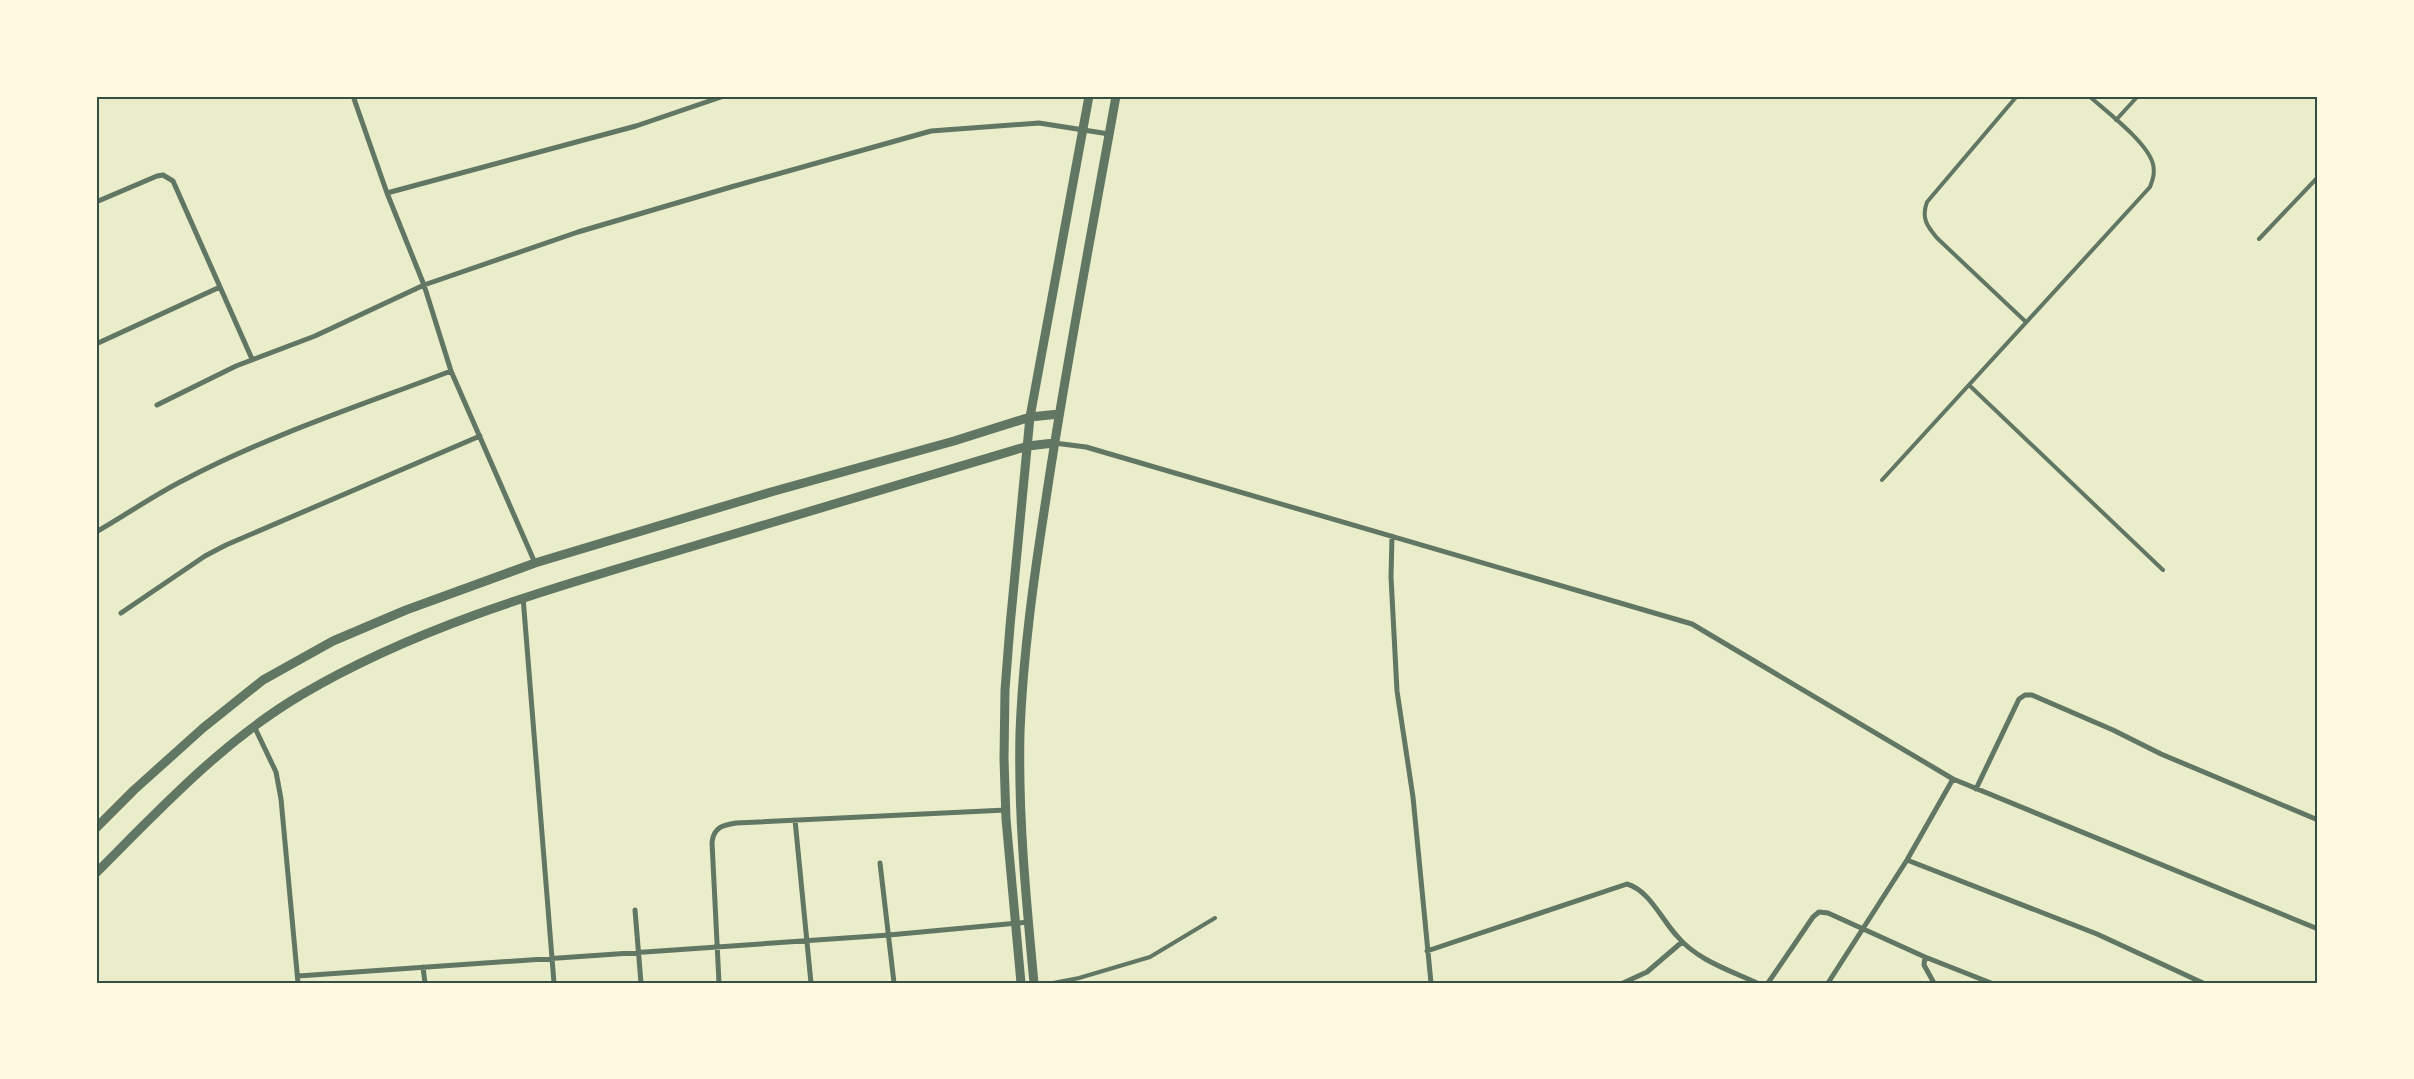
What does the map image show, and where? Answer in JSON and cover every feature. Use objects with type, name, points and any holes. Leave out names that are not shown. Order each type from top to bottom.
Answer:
[{"type":"street","points":[[353,96],[387,193],[424,285],[451,370],[536,563]]},
{"type":"street","points":[[387,193],[636,126],[724,96]]},
{"type":"street","points":[[1021,983],[1006,810],[1005,690],[1030,417],[1089,96]]},
{"type":"street","points":[[1034,983],[1022,826],[1020,729],[1036,560],[1059,414],[1116,96]]},
{"type":"street","points":[[157,405],[252,360],[315,336],[424,285],[578,232],[931,131],[1039,123],[1109,134]]},
{"type":"street","points":[[96,202],[157,176],[163,175],[173,181],[252,360]]},
{"type":"street","points":[[96,344],[220,287]]},
{"type":"street","points":[[96,532],[184,480],[210,468],[286,434],[451,370]]},
{"type":"street","points":[[96,828],[134,790],[203,728],[263,680],[333,641],[406,610],[536,563],[1030,417],[1059,414]]},
{"type":"street","points":[[121,613],[205,556],[226,545],[480,436]]},
{"type":"street","points":[[96,873],[178,792],[254,726],[301,695],[353,666],[430,632],[523,597],[1028,446],[1054,443],[1086,446],[1692,624],[1954,779],[1976,790],[2318,929]]},
{"type":"street","points":[[1392,536],[1391,577],[1397,691],[1413,797],[1431,983]]},
{"type":"street","points":[[523,597],[554,983]]},
{"type":"street","points":[[1976,790],[2019,699],[2025,695],[2032,695],[2113,730],[2161,754],[2318,820]]},
{"type":"street","points":[[254,726],[276,772],[281,799],[298,983]]},
{"type":"street","points":[[1828,983],[1907,860],[1954,779]]},
{"type":"street","points":[[719,983],[712,842],[715,831],[721,826],[736,823],[1006,810]]},
{"type":"street","points":[[795,820],[811,983]]},
{"type":"street","points":[[1907,860],[2097,934],[2195,981],[2204,983]]},
{"type":"street","points":[[880,863],[894,983]]},
{"type":"street","points":[[1428,951],[1627,884],[1636,886],[1682,942],[1702,957],[1757,983]]},
{"type":"street","points":[[635,910],[641,983]]},
{"type":"street","points":[[1768,983],[1813,917],[1819,912],[1828,913],[1925,957],[1991,983]]},
{"type":"street","points":[[298,976],[889,935],[1029,922]]},
{"type":"street","points":[[1623,983],[1648,972],[1682,942]]},
{"type":"street","points":[[1925,957],[1924,965],[1934,983]]},
{"type":"street","points":[[423,967],[425,983]]},
{"type":"lane","points":[[2017,96],[1927,202],[1923,214],[1926,225],[1937,238],[2026,322]]},
{"type":"lane","points":[[1882,480],[2150,187],[2154,170],[2147,151],[2089,96]]},
{"type":"lane","points":[[2116,120],[2138,96]]},
{"type":"lane","points":[[2259,239],[2318,177]]},
{"type":"lane","points":[[1969,385],[2163,570]]},
{"type":"lane","points":[[1052,983],[1111,970],[1150,956],[1215,918]]}]
